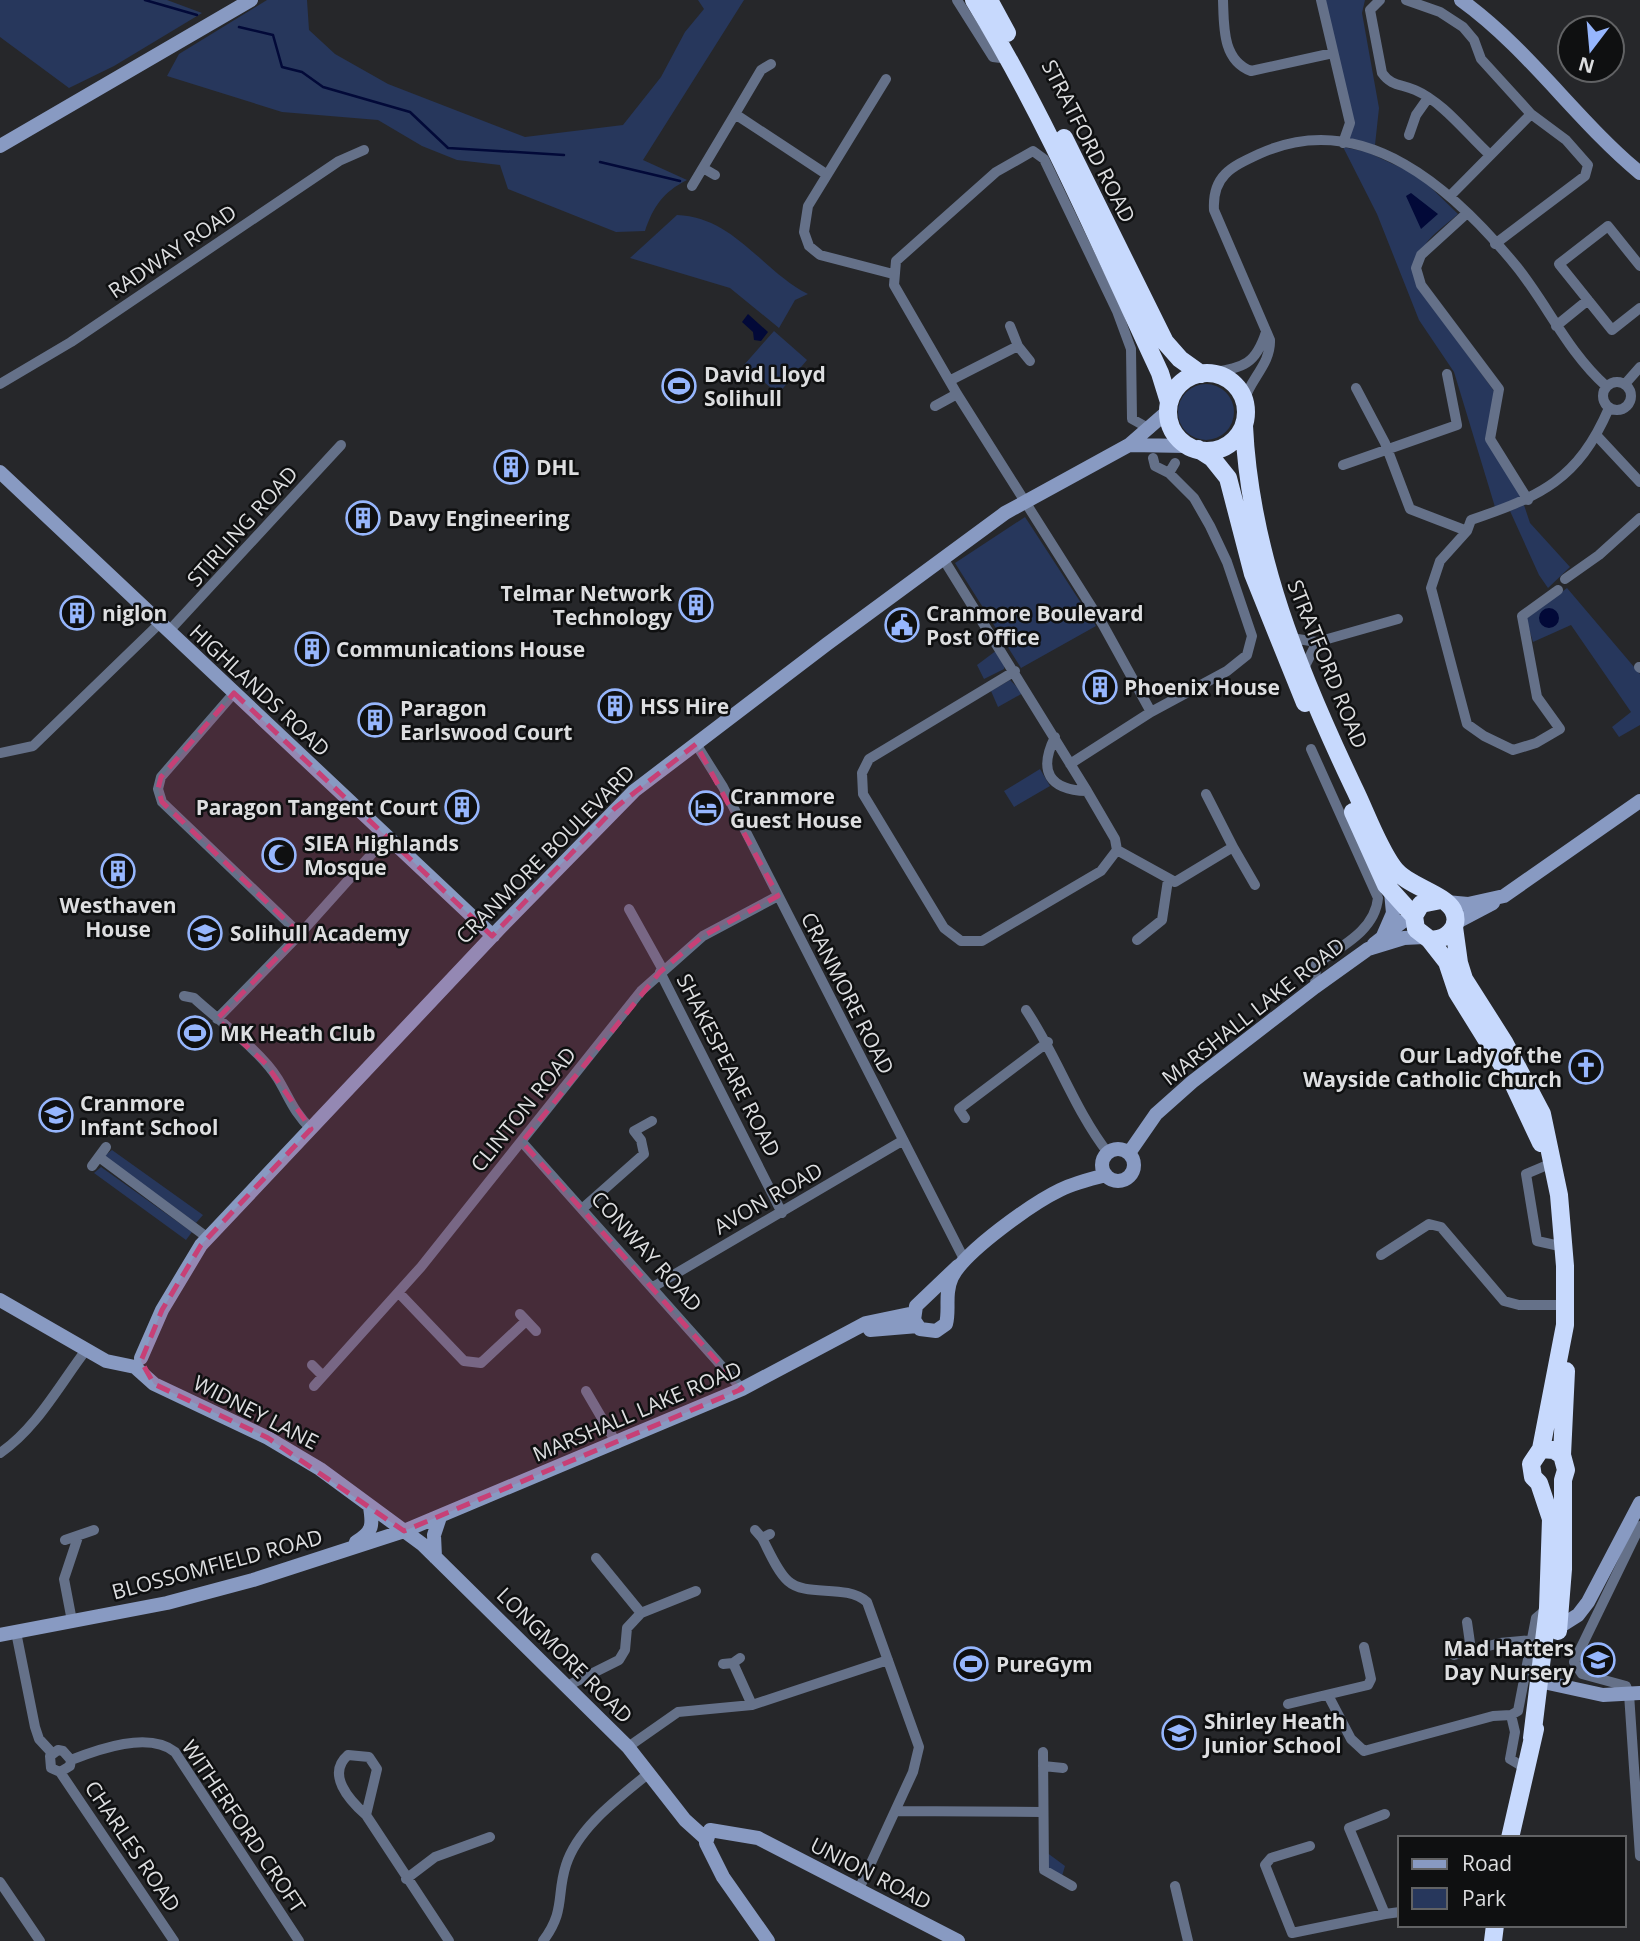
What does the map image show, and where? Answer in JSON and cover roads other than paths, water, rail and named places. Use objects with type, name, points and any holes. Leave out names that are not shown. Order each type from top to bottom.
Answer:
[{"type":"highway","name":"STRATFORD ROAD","points":[[974,0],[1010,59],[1049,133],[1160,373],[1168,406]]},
{"type":"highway","name":"STRATFORD ROAD","points":[[989,0],[1058,126],[1165,342],[1180,359],[1206,373]]},
{"type":"highway","points":[[1206,373],[1231,383],[1244,401],[1247,417],[1244,426],[1229,444],[1221,449],[1193,447],[1172,430],[1168,406],[1182,381],[1206,373]]},
{"type":"highway","name":"STRATFORD ROAD","points":[[1244,426],[1247,480],[1266,566],[1291,638],[1334,744],[1393,867],[1454,911],[1459,963],[1464,979],[1531,1092],[1548,1133],[1564,1247],[1566,1305],[1562,1455],[1566,1469],[1563,1480],[1555,1605],[1543,1682],[1510,1836]]},
{"type":"highway","name":"STRATFORD ROAD","points":[[1193,447],[1222,469],[1227,478],[1253,575],[1284,655],[1380,875],[1391,892],[1414,916],[1416,929],[1447,962],[1457,992],[1511,1079],[1552,1162]]},
{"type":"highway","points":[[1414,916],[1421,904],[1443,901]]},
{"type":"highway","points":[[1427,938],[1441,939],[1455,925]]},
{"type":"highway","name":"STRATFORD ROAD","points":[[1543,1682],[1559,1627],[1555,1605],[1551,1519],[1539,1483],[1533,1477],[1531,1464],[1541,1449],[1565,1325]]},
{"type":"highway","points":[[1541,1449],[1555,1450],[1562,1455]]},
{"type":"highway","points":[[1539,1483],[1554,1484],[1563,1480]]},
{"type":"street","points":[[0,146],[251,0]]},
{"type":"street","name":"STRATFORD ROAD","points":[[957,0],[993,57],[1010,59]]},
{"type":"street","points":[[1223,0],[1229,52],[1242,68],[1251,71],[1333,53]]},
{"type":"street","points":[[1321,0],[1350,123],[1343,143]]},
{"type":"street","points":[[1380,0],[1370,10],[1382,73],[1388,82],[1429,98],[1489,154]]},
{"type":"street","points":[[1406,0],[1440,12],[1463,27],[1474,40],[1481,59],[1531,114],[1572,146],[1588,165],[1588,171],[1495,244]]},
{"type":"street","points":[[1461,0],[1510,40],[1618,155],[1640,173]]},
{"type":"street","points":[[692,186],[761,70],[771,64]]},
{"type":"street","points":[[886,79],[826,174],[804,218],[804,232],[809,246],[820,255],[893,274]]},
{"type":"street","points":[[1409,135],[1416,114],[1429,98]]},
{"type":"street","points":[[735,114],[826,174]]},
{"type":"street","points":[[1450,196],[1531,114]]},
{"type":"street","points":[[1244,401],[1248,387],[1270,350],[1267,331],[1214,210],[1216,185],[1230,169],[1270,149],[1290,143],[1343,143],[1393,157],[1419,171],[1450,196],[1517,268],[1578,357],[1606,386]]},
{"type":"street","name":"RADWAY ROAD","points":[[0,384],[78,337],[339,162],[364,150]]},
{"type":"street","points":[[1150,429],[1137,424],[1131,411],[1131,349],[1117,311],[1044,159],[1032,151],[996,172],[896,261],[894,285],[957,394],[1103,625],[1151,712]]},
{"type":"street","points":[[703,168],[715,175]]},
{"type":"street","points":[[1466,214],[1421,255],[1416,268],[1422,285],[1499,389],[1490,439],[1528,500]]},
{"type":"street","points":[[1640,266],[1608,226],[1559,264],[1612,330],[1640,308]]},
{"type":"street","points":[[1556,326],[1588,300]]},
{"type":"street","points":[[1010,326],[1018,346],[1030,361]]},
{"type":"street","points":[[1206,373],[1246,365],[1260,350],[1267,331]]},
{"type":"street","points":[[951,380],[1018,346]]},
{"type":"street","points":[[1625,384],[1640,367]]},
{"type":"street","points":[[1343,466],[1457,425],[1447,374]]},
{"type":"street","points":[[1613,382],[1625,384],[1630,392],[1630,401],[1620,409],[1609,408],[1603,398],[1606,386],[1613,382]]},
{"type":"street","points":[[1356,388],[1387,449],[1410,509],[1467,531]]},
{"type":"street","points":[[935,406],[957,394]]},
{"type":"street","name":"CRANMORE BOULEVARD","points":[[135,1360],[194,1256],[208,1238],[615,808],[827,643],[1025,501],[1129,445],[1150,429],[1168,406]]},
{"type":"street","points":[[1558,590],[1522,617],[1537,697],[1560,729],[1536,743],[1513,750],[1467,724],[1431,588],[1440,561],[1467,531],[1471,520],[1528,500],[1569,471],[1597,436],[1609,408]]},
{"type":"street","points":[[1597,436],[1640,482]]},
{"type":"street","name":"STIRLING ROAD","points":[[0,753],[33,746],[164,628],[341,445]]},
{"type":"street","name":"CRANMORE BOULEVARD","points":[[1129,445],[1193,447]]},
{"type":"street","points":[[1070,764],[1151,712],[1227,671],[1247,655],[1252,636],[1236,584],[1199,507],[1169,473],[1155,466],[1153,458]]},
{"type":"street","points":[[1169,473],[1175,463]]},
{"type":"street","name":"HIGHLANDS ROAD","points":[[0,472],[386,838],[494,936]]},
{"type":"street","points":[[1565,579],[1599,555],[1640,518]]},
{"type":"street","points":[[944,560],[1015,671],[1055,737],[1115,839],[1116,849],[1101,872],[982,941],[961,941],[944,928],[863,794],[862,773],[869,759],[1015,671]]},
{"type":"street","name":"STRATFORD ROAD","points":[[1236,584],[1253,575]]},
{"type":"street","points":[[1291,638],[1317,642],[1398,619]]},
{"type":"street","points":[[1304,668],[1317,642]]},
{"type":"street","points":[[234,693],[161,777],[158,789],[162,802],[300,934]]},
{"type":"street","points":[[1055,737],[1045,761],[1047,771],[1054,781],[1070,790],[1087,791]]},
{"type":"street","name":"CRANMORE ROAD","points":[[696,744],[723,787],[961,1263]]},
{"type":"street","points":[[1311,749],[1378,898],[1375,916],[1367,926],[1315,964],[1315,987]]},
{"type":"street","points":[[1206,794],[1255,885]]},
{"type":"street","points":[[1455,925],[1504,897],[1640,802]]},
{"type":"street","points":[[217,1018],[300,934],[386,838]]},
{"type":"street","points":[[1116,849],[1175,882],[1233,847]]},
{"type":"street","points":[[1137,940],[1162,920],[1168,880]]},
{"type":"street","points":[[1382,937],[1393,913],[1391,892]]},
{"type":"street","name":"CLINTON ROAD","points":[[314,1386],[399,1293],[622,1014],[661,971],[703,936],[778,896]]},
{"type":"street","points":[[1443,901],[1468,904],[1504,897]]},
{"type":"street","name":"SHAKESPEARE ROAD","points":[[629,909],[782,1213]]},
{"type":"street","points":[[1368,949],[1414,916]]},
{"type":"street","name":"MARSHALL LAKE ROAD","points":[[1129,1153],[1156,1114],[1192,1082],[1315,987],[1368,949],[1404,938],[1427,938]]},
{"type":"street","points":[[184,996],[194,998],[266,1063],[278,1079],[295,1114],[311,1129]]},
{"type":"street","points":[[1027,1010],[1048,1042],[1082,1118],[1108,1153]]},
{"type":"street","points":[[965,1118],[959,1109],[1048,1042]]},
{"type":"street","points":[[583,1208],[644,1154],[641,1140],[634,1131],[652,1121]]},
{"type":"street","name":"AVON ROAD","points":[[653,1287],[902,1141]]},
{"type":"street","name":"CONWAY ROAD","points":[[522,1142],[742,1389]]},
{"type":"street","points":[[106,1147],[96,1162],[208,1238]]},
{"type":"street","points":[[1116,1149],[1129,1153],[1135,1166],[1130,1177],[1116,1181],[1105,1175],[1102,1164],[1108,1153],[1116,1149]]},
{"type":"street","points":[[1552,1162],[1526,1174],[1537,1241],[1564,1247]]},
{"type":"street","points":[[916,1320],[916,1307],[927,1299],[940,1281],[1037,1202],[1061,1189],[1105,1175]]},
{"type":"street","points":[[1381,1255],[1429,1224],[1441,1227],[1504,1301],[1519,1305],[1566,1305]]},
{"type":"street","name":"MARSHALL LAKE ROAD","points":[[440,1517],[742,1389],[846,1334],[916,1320],[926,1332],[942,1328],[948,1318],[945,1306],[951,1279],[961,1263]]},
{"type":"street","points":[[399,1293],[464,1361],[472,1364],[481,1363],[523,1317],[536,1331]]},
{"type":"street","points":[[927,1299],[937,1300],[945,1306]]},
{"type":"street","name":"WIDNEY LANE","points":[[0,1300],[106,1360],[135,1360],[154,1384],[268,1438],[320,1469],[404,1531]]},
{"type":"street","points":[[0,1453],[16,1440],[92,1353]]},
{"type":"street","points":[[312,1365],[323,1376]]},
{"type":"street","points":[[586,1391],[617,1444]]},
{"type":"street","points":[[1559,1627],[1584,1608],[1640,1503]]},
{"type":"street","points":[[337,1554],[369,1535],[373,1526],[370,1507]]},
{"type":"street","points":[[435,1557],[434,1535],[440,1517]]},
{"type":"street","name":"BLOSSOMFIELD ROAD","points":[[0,1635],[167,1603],[337,1554],[440,1517]]},
{"type":"street","points":[[1640,1526],[1574,1662],[1582,1674],[1626,1686],[1635,1694],[1640,1856]]},
{"type":"street","points":[[65,1540],[94,1530]]},
{"type":"street","name":"LONGMORE ROAD","points":[[404,1531],[435,1557],[628,1747],[685,1820],[715,1840],[718,1864],[768,1941]]},
{"type":"street","points":[[762,1534],[786,1580],[795,1586],[851,1593],[867,1602],[919,1747],[913,1772],[859,1889]]},
{"type":"street","points":[[72,1621],[64,1579],[78,1537]]},
{"type":"street","points":[[596,1558],[642,1613]]},
{"type":"street","points":[[604,1567],[614,1558]]},
{"type":"street","points":[[677,1584],[682,1596]]},
{"type":"street","points":[[567,1686],[619,1660],[625,1650],[627,1628],[642,1613],[696,1591]]},
{"type":"street","points":[[1328,1695],[1351,1739],[1364,1751],[1493,1716],[1511,1715],[1518,1711],[1536,1618],[1555,1605],[1567,1609],[1584,1608]]},
{"type":"street","points":[[1466,1622],[1471,1650]]},
{"type":"street","name":"CHARLES ROAD","points":[[16,1632],[35,1727],[39,1739],[52,1753],[51,1768],[60,1772],[174,1941]]},
{"type":"street","points":[[1454,1655],[1532,1640]]},
{"type":"street","points":[[1287,1704],[1368,1685],[1371,1679],[1364,1647]]},
{"type":"street","points":[[628,1747],[678,1712],[752,1705],[888,1660]]},
{"type":"street","points":[[732,1662],[752,1705]]},
{"type":"street","points":[[1543,1682],[1603,1695],[1635,1694]]},
{"type":"street","points":[[1511,1715],[1515,1732],[1510,1759],[1525,1768]]},
{"type":"street","name":"WITHERFORD CROFT","points":[[71,1760],[103,1750],[151,1741],[164,1743],[175,1752],[299,1941]]},
{"type":"street","name":"CHARLES ROAD","points":[[52,1753],[63,1751],[71,1760],[70,1766],[60,1772]]},
{"type":"street","points":[[1042,1752],[1044,1870],[1069,1879]]},
{"type":"street","points":[[366,1815],[377,1769],[369,1758],[348,1755],[340,1763],[338,1778],[352,1804],[366,1815],[449,1941]]},
{"type":"street","points":[[1043,1766],[1063,1768]]},
{"type":"street","points":[[544,1941],[561,1910],[563,1875],[577,1843],[613,1803],[649,1773]]},
{"type":"street","points":[[895,1811],[1042,1812]]},
{"type":"street","points":[[1385,1814],[1349,1828],[1385,1914]]},
{"type":"street","name":"UNION ROAD","points":[[715,1840],[745,1834],[958,1941]]},
{"type":"street","points":[[407,1879],[435,1857],[490,1837]]},
{"type":"street","points":[[1310,1846],[1271,1858],[1265,1865],[1292,1933],[1398,1912]]},
{"type":"street","points":[[0,1882],[40,1941]]},
{"type":"street","points":[[1175,1886],[1188,1941]]},
{"type":"waterway","points":[[145,0],[197,15]]},
{"type":"waterway","points":[[239,27],[273,35],[282,67],[302,72],[323,87],[410,112],[448,148],[564,155]]},
{"type":"waterway","points":[[600,162],[680,181]]},
{"type":"place","name":"David Lloyd Solihull","points":[[679,386]]},
{"type":"place","name":"DHL","points":[[511,467]]},
{"type":"place","name":"Davy Engineering","points":[[363,518]]},
{"type":"place","name":"Telmar Network Technology","points":[[696,605]]},
{"type":"place","name":"niglon","points":[[77,613]]},
{"type":"place","name":"Cranmore Boulevard Post Office","points":[[902,625]]},
{"type":"place","name":"Communications House","points":[[312,649]]},
{"type":"place","name":"Phoenix House","points":[[1100,687]]},
{"type":"place","name":"HSS Hire","points":[[615,706]]},
{"type":"place","name":"Paragon Earlswood Court","points":[[375,720]]},
{"type":"place","name":"Paragon Tangent Court","points":[[462,807]]},
{"type":"place","name":"Cranmore Guest House","points":[[706,808]]},
{"type":"place","name":"SIEA Highlands Mosque","points":[[279,855]]},
{"type":"place","name":"Westhaven House","points":[[118,871]]},
{"type":"place","name":"Solihull Academy","points":[[205,933]]},
{"type":"place","name":"MK Heath Club","points":[[195,1033]]},
{"type":"place","name":"Our Lady of the Wayside Catholic Church","points":[[1586,1067]]},
{"type":"place","name":"Cranmore Infant School","points":[[56,1115]]},
{"type":"place","name":"Mad Hatters Day Nursery","points":[[1598,1660]]},
{"type":"place","name":"PureGym","points":[[971,1664]]},
{"type":"place","name":"Shirley Heath Junior School","points":[[1179,1733]]}]
